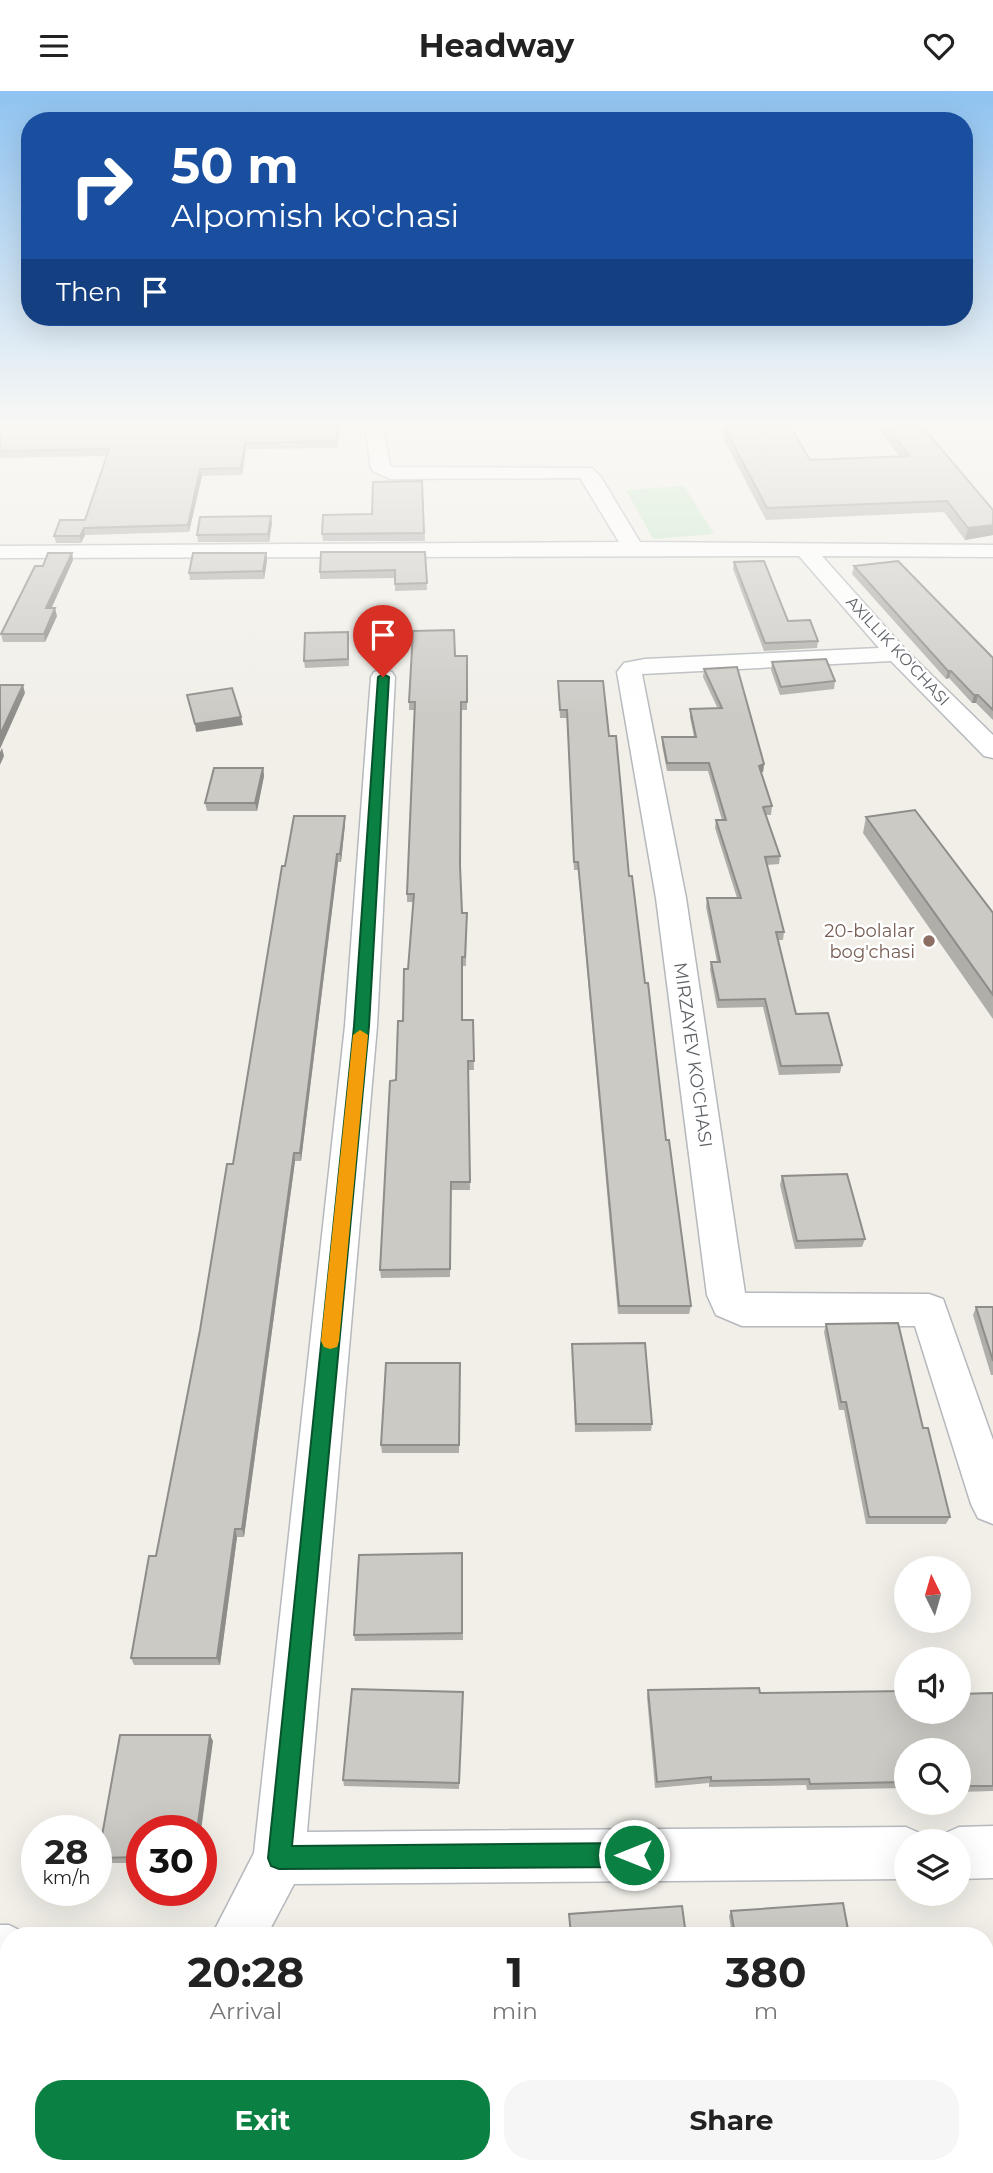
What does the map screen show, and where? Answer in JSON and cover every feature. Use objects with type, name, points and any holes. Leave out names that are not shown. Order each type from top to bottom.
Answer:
[{"type":"street","points":[[618,523],[633,548]]},
{"type":"street","points":[[2,555],[633,548],[983,551],[993,571]]},
{"type":"street","name":"AXILLIK KO'CHASI","points":[[804,550],[897,654],[993,750]]},
{"type":"street","name":"MIRZAYEV KO'CHASI","points":[[897,654],[645,666],[633,668],[629,672],[671,898],[726,1295],[730,1304],[742,1310],[929,1310],[993,1504]]},
{"type":"street","points":[[243,1927],[279,1858],[361,1026],[383,677]]},
{"type":"street","points":[[971,1853],[993,1852]]},
{"type":"street","points":[[279,1858],[894,1853]]},
{"type":"green space","points":[[644,523],[707,523],[714,534],[653,539]]},
{"type":"building","points":[[59,523],[188,523],[84,528],[80,536],[54,536]]},
{"type":"building","points":[[199,523],[270,523],[268,534],[197,535]]},
{"type":"building","points":[[323,523],[424,523],[424,533],[322,534]]},
{"type":"building","points":[[964,523],[993,523],[993,525],[968,528]]},
{"type":"building","points":[[321,552],[425,552],[427,583],[395,584],[395,570],[320,572]]},
{"type":"building","points":[[48,553],[72,553],[46,608],[55,608],[44,634],[1,634],[35,566],[43,566]]},
{"type":"building","points":[[193,553],[266,553],[263,571],[189,573]]},
{"type":"building","points":[[764,561],[788,621],[810,620],[818,641],[765,643],[734,562]]},
{"type":"building","points":[[898,561],[993,658],[993,710],[948,671],[854,566]]},
{"type":"building","points":[[454,630],[455,656],[467,656],[467,702],[461,702],[460,865],[462,913],[467,913],[465,957],[462,957],[462,1020],[473,1020],[474,1061],[468,1061],[470,1182],[451,1182],[450,1269],[380,1270],[390,1081],[396,1080],[398,1021],[403,1021],[404,969],[408,969],[414,894],[407,894],[415,702],[409,702],[413,631]]},
{"type":"building","points":[[348,632],[348,659],[304,661],[305,633]]},
{"type":"building","points":[[826,659],[835,681],[781,687],[772,662]]},
{"type":"building","points":[[737,667],[764,764],[759,766],[772,806],[763,807],[780,856],[765,857],[784,932],[776,932],[796,1014],[828,1013],[842,1065],[781,1066],[765,999],[719,1000],[711,962],[720,962],[707,898],[741,898],[716,820],[726,820],[709,763],[667,763],[662,737],[696,737],[690,709],[722,708],[704,669]]},
{"type":"building","points":[[558,681],[603,681],[609,736],[616,736],[629,876],[632,876],[645,983],[648,983],[666,1140],[669,1140],[691,1306],[619,1306],[578,862],[574,862],[567,710],[560,710]]},
{"type":"building","points":[[0,685],[23,685],[0,735]]},
{"type":"building","points":[[232,688],[241,717],[195,724],[187,695]]},
{"type":"building","points":[[214,768],[263,768],[255,803],[205,803]]},
{"type":"building","points":[[915,810],[993,913],[993,995],[866,817]]},
{"type":"building","points":[[294,816],[345,816],[340,854],[337,854],[300,1153],[294,1153],[242,1529],[235,1529],[217,1658],[131,1658],[149,1556],[156,1556],[200,1330],[227,1164],[233,1164],[282,866],[285,866]]},
{"type":"building","points":[[847,1174],[865,1239],[797,1241],[782,1176]]},
{"type":"building","points":[[976,1307],[993,1307],[993,1361]]},
{"type":"building","points":[[898,1323],[923,1428],[928,1428],[950,1517],[869,1517],[846,1402],[841,1402],[826,1324]]},
{"type":"building","points":[[645,1343],[652,1424],[576,1424],[572,1344]]},
{"type":"building","points":[[386,1363],[460,1363],[459,1445],[381,1445]]},
{"type":"building","points":[[462,1553],[462,1633],[354,1635],[359,1555]]},
{"type":"building","points":[[759,1688],[760,1693],[894,1691],[894,1724],[971,1724],[971,1694],[993,1693],[993,1786],[971,1786],[971,1738],[894,1738],[894,1782],[810,1784],[809,1779],[711,1781],[711,1777],[657,1782],[648,1690]]},
{"type":"building","points":[[352,1689],[463,1692],[459,1783],[343,1780]]},
{"type":"building","points":[[120,1735],[210,1735],[199,1815],[126,1815],[126,1857],[112,1858],[112,1815],[106,1815]]},
{"type":"building","points":[[843,1903],[848,1927],[734,1927],[731,1911]]},
{"type":"building","points":[[682,1906],[685,1927],[570,1927],[569,1914]]},
{"type":"slow traffic","points":[[330,1341],[360,1035]]},
{"type":"place","name":"20-bolalar bog'chasi","points":[[929,941]]},
{"type":"route","points":[[383,677],[361,1026],[279,1858],[634,1855]]}]
